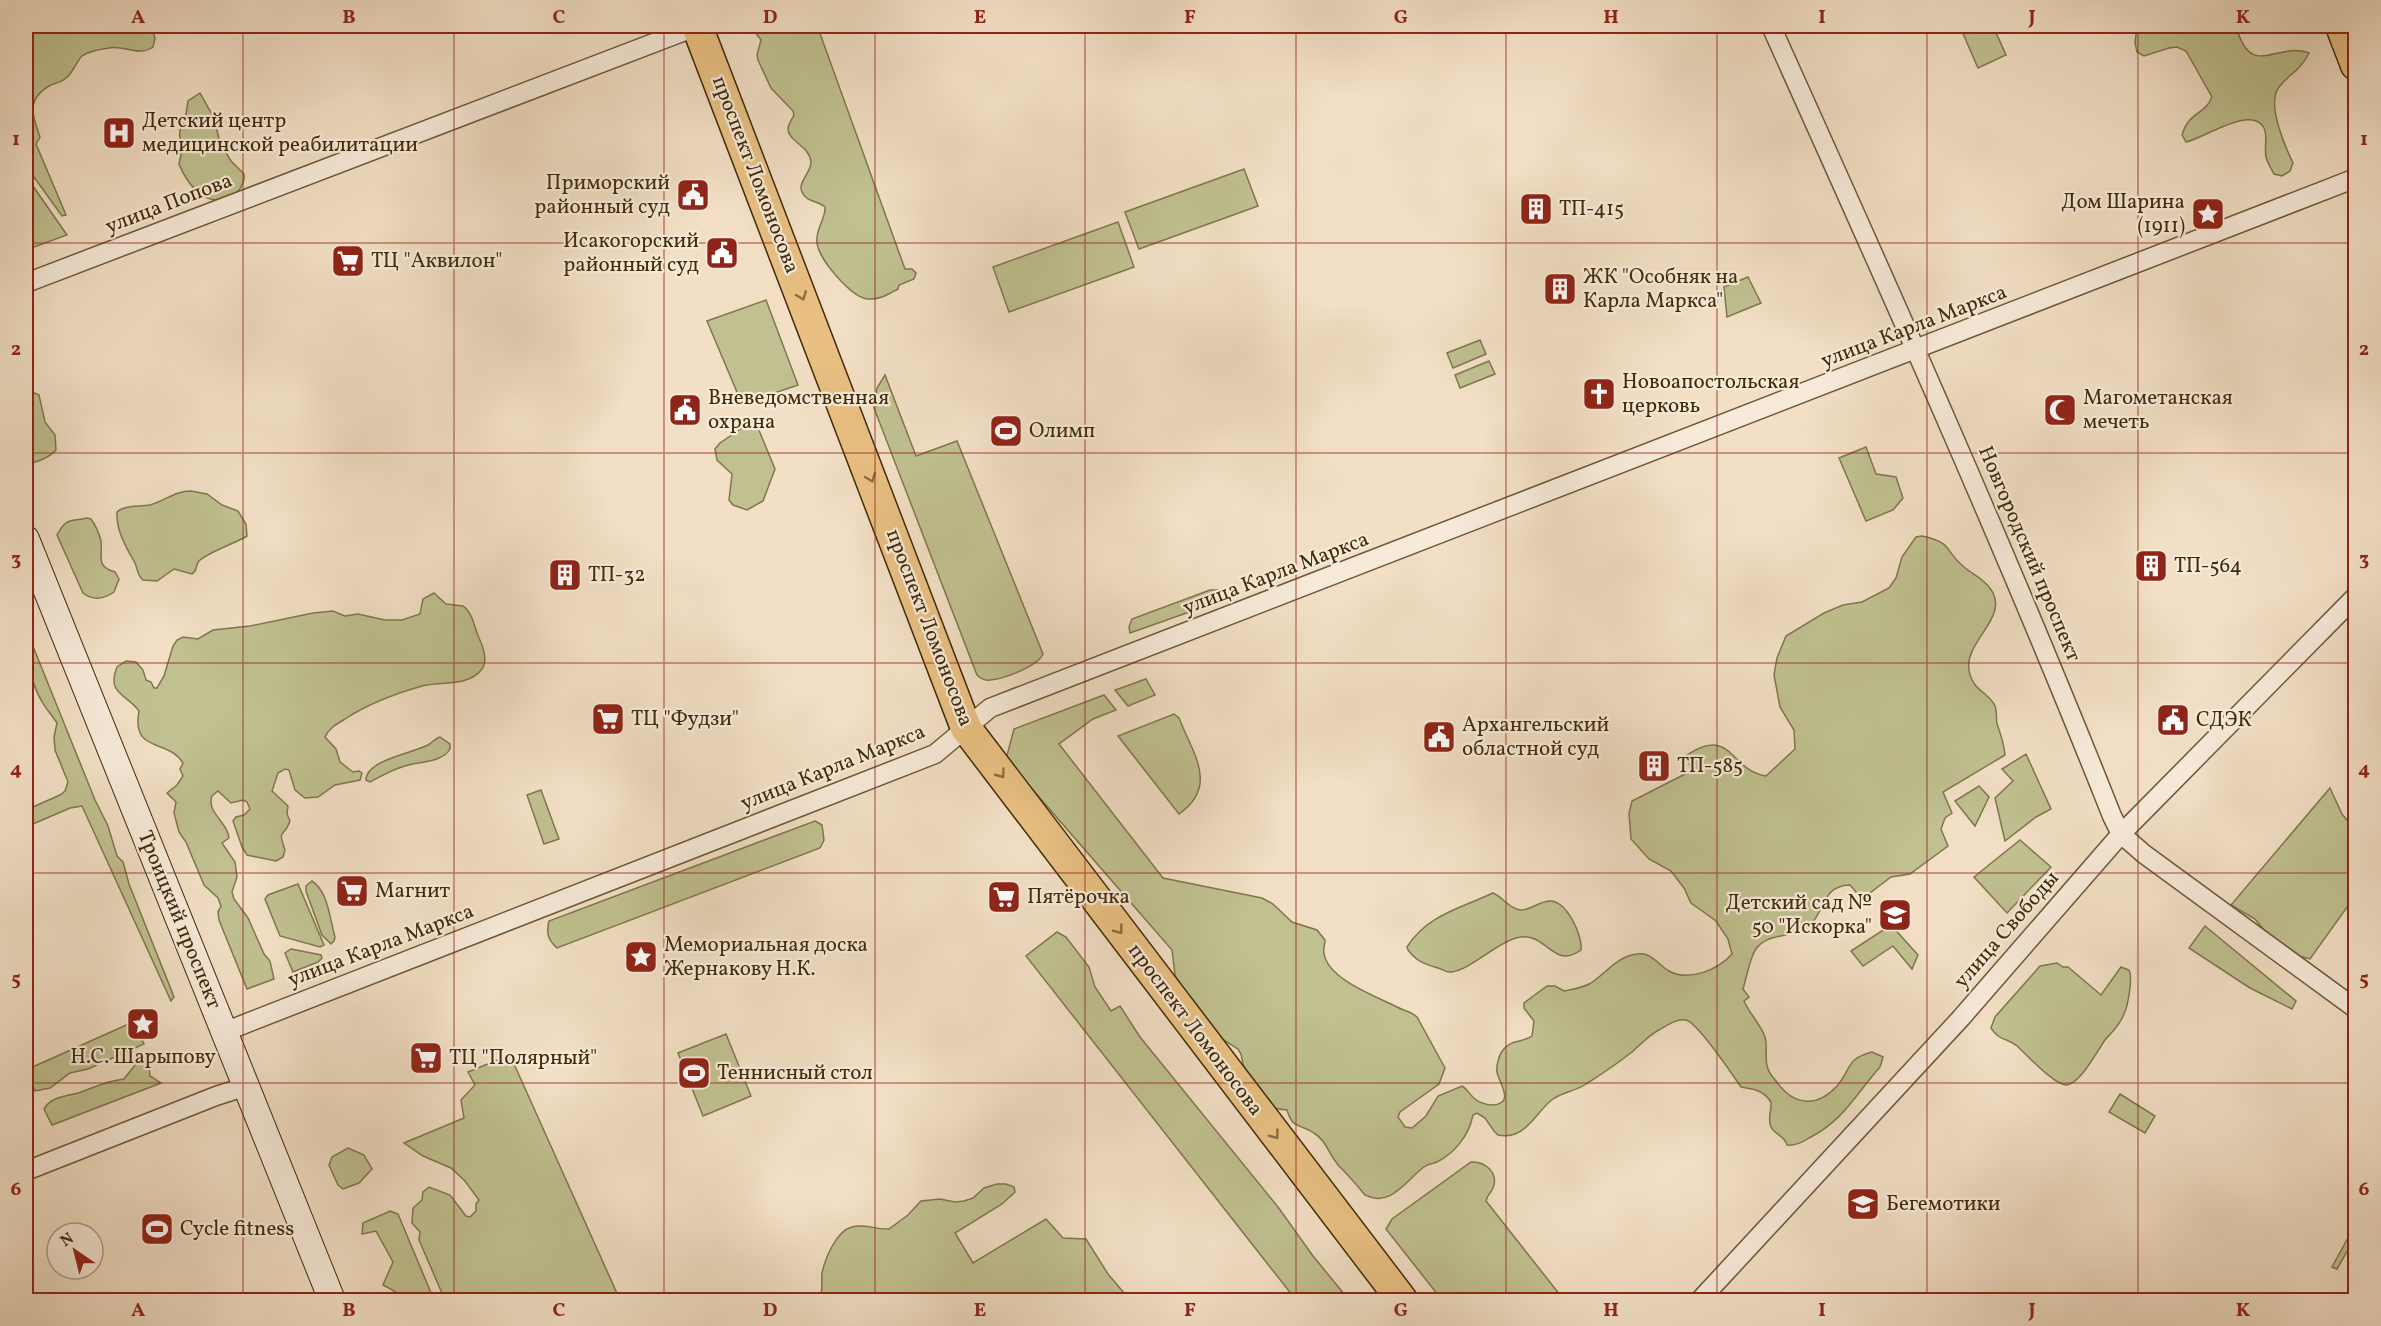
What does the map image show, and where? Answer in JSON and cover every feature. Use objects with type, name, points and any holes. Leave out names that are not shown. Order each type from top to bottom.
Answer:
[{"type":"main road","name":"проспект Ломоносова","points":[[698,26],[966,728],[1402,1300]]},
{"type":"main road","points":[[2341,26],[2355,65]]},
{"type":"main road","name":"Троицкий проспект","points":[[26,539],[244,1087],[332,1300]]},
{"type":"street","name":"улица Попова","points":[[26,283],[698,26]]},
{"type":"street","name":"Новгородский проспект","points":[[1771,26],[1916,350],[2050,659],[2121,834],[2173,876],[2355,1009]]},
{"type":"street","name":"улица Карла Маркса","points":[[224,1032],[935,754],[990,708],[2355,178]]},
{"type":"street","name":"улица Свободы","points":[[1700,1300],[1961,1018],[2121,834],[2355,596]]},
{"type":"street","points":[[26,1171],[244,1087]]},
{"type":"green space","points":[[26,26],[151,26],[155,38],[153,47],[147,50],[115,48],[84,55],[68,76],[42,91],[34,102],[33,115],[40,137],[36,144],[66,215],[62,216],[26,166]]},
{"type":"green space","points":[[758,26],[823,26],[818,28],[905,269],[912,269],[916,273],[914,279],[899,285],[898,289],[887,295],[876,299],[861,297],[837,277],[819,250],[817,238],[825,207],[806,198],[802,192],[801,185],[810,166],[810,156],[791,137],[788,126],[794,115],[793,111],[771,88],[758,60],[761,40],[755,32]]},
{"type":"green space","points":[[1970,26],[1993,26],[2006,55],[1978,68],[1961,29]]},
{"type":"green space","points":[[2137,26],[2236,26],[2249,52],[2257,56],[2286,51],[2309,53],[2302,64],[2279,87],[2276,94],[2278,125],[2293,163],[2290,171],[2282,176],[2274,174],[2266,157],[2265,131],[2258,122],[2239,121],[2186,142],[2182,135],[2185,127],[2212,97],[2186,51],[2177,47],[2144,56],[2137,52],[2135,43]]},
{"type":"green space","points":[[200,93],[214,118],[220,143],[231,161],[244,174],[241,188],[230,197],[223,199],[208,198],[194,189],[179,164],[180,133],[188,119],[186,114],[188,101]]},
{"type":"green space","points":[[1244,169],[1258,206],[1139,249],[1125,212]]},
{"type":"green space","points":[[26,176],[67,235],[26,250]]},
{"type":"green space","points":[[1118,222],[1134,267],[1009,312],[993,267]]},
{"type":"green space","points":[[1748,277],[1761,303],[1727,317],[1724,287]]},
{"type":"green space","points":[[766,300],[798,385],[742,404],[707,321]]},
{"type":"green space","points":[[1480,340],[1486,354],[1453,368],[1447,353]]},
{"type":"green space","points":[[1489,361],[1495,374],[1460,388],[1455,375]]},
{"type":"green space","points":[[885,375],[916,456],[957,441],[1043,654],[1035,663],[1020,671],[988,680],[977,675],[874,408],[877,388]]},
{"type":"green space","points":[[26,389],[39,395],[45,422],[55,435],[56,450],[42,460],[30,463],[26,463]]},
{"type":"green space","points":[[752,421],[756,423],[775,469],[763,501],[747,510],[733,505],[729,500],[732,474],[717,460],[715,449]]},
{"type":"green space","points":[[1866,447],[1876,474],[1896,477],[1903,498],[1893,510],[1866,521],[1839,458]]},
{"type":"green space","points":[[191,491],[207,494],[222,505],[238,511],[246,524],[247,536],[203,558],[192,574],[174,569],[157,581],[143,580],[122,539],[117,512],[128,507],[150,505]]},
{"type":"green space","points":[[91,519],[96,527],[101,541],[102,564],[115,572],[119,579],[114,592],[102,598],[91,597],[83,593],[57,535],[66,523]]},
{"type":"green space","points":[[1922,536],[1948,548],[1967,570],[1989,587],[1995,598],[1992,618],[1973,648],[1969,659],[1969,670],[1973,683],[1989,697],[1995,706],[2005,755],[1943,792],[1952,813],[1945,818],[1941,829],[1948,846],[1910,874],[1891,877],[1862,899],[1850,885],[1833,890],[1817,916],[1806,928],[1766,940],[1756,949],[1743,989],[1749,997],[1744,1001],[1765,1037],[1766,1062],[1771,1075],[1790,1095],[1805,1101],[1821,1098],[1837,1086],[1857,1058],[1872,1052],[1883,1057],[1880,1067],[1831,1124],[1796,1144],[1787,1145],[1771,1127],[1769,1121],[1771,1102],[1768,1098],[1758,1091],[1741,1087],[1698,1030],[1686,1020],[1678,1020],[1653,1033],[1627,1056],[1586,1084],[1553,1099],[1530,1124],[1516,1134],[1498,1135],[1485,1118],[1477,1113],[1473,1115],[1460,1143],[1450,1154],[1424,1167],[1390,1196],[1374,1198],[1365,1195],[1336,1163],[1318,1136],[1294,1123],[1287,1110],[1271,1108],[1245,1073],[1238,1049],[1216,1035],[1178,981],[1175,975],[1172,950],[1006,759],[1014,729],[1104,695],[1116,710],[1093,719],[1059,744],[1163,878],[1262,898],[1273,904],[1292,922],[1317,930],[1325,940],[1324,951],[1327,962],[1343,979],[1417,1017],[1445,1068],[1439,1084],[1400,1112],[1398,1117],[1405,1127],[1412,1128],[1426,1116],[1438,1096],[1462,1086],[1475,1099],[1483,1103],[1492,1105],[1503,1101],[1504,1092],[1497,1072],[1499,1058],[1510,1044],[1532,1036],[1534,1021],[1524,1008],[1524,1003],[1547,986],[1555,986],[1564,991],[1585,986],[1618,961],[1630,955],[1647,955],[1669,971],[1694,975],[1719,965],[1732,954],[1728,939],[1716,921],[1691,903],[1684,888],[1671,871],[1649,859],[1631,839],[1629,813],[1632,801],[1691,771],[1687,755],[1702,747],[1713,745],[1722,747],[1754,772],[1766,776],[1795,749],[1794,730],[1780,707],[1774,675],[1777,658],[1786,636],[1824,613],[1843,605],[1862,602],[1889,588],[1896,578],[1902,557],[1916,537]]},
{"type":"green space","points":[[1210,590],[1223,590],[1226,599],[1130,633],[1129,627],[1132,619]]},
{"type":"green space","points":[[434,593],[446,604],[463,606],[469,612],[483,649],[484,666],[470,679],[422,686],[382,700],[354,713],[331,729],[325,737],[336,749],[340,762],[353,772],[362,773],[360,780],[335,785],[318,797],[305,798],[295,790],[289,770],[285,769],[278,773],[272,791],[288,806],[287,814],[290,821],[281,835],[285,850],[283,857],[276,861],[247,855],[233,821],[250,809],[247,802],[243,800],[231,803],[218,791],[212,796],[214,813],[228,832],[229,838],[222,843],[235,862],[237,877],[232,892],[234,899],[248,918],[264,954],[270,961],[274,979],[247,989],[219,920],[218,912],[221,906],[218,898],[204,885],[186,842],[179,832],[174,813],[176,802],[167,793],[183,776],[180,769],[183,763],[169,750],[152,744],[140,734],[139,711],[119,693],[114,683],[117,667],[126,661],[136,662],[143,670],[146,680],[157,688],[164,676],[173,646],[183,637],[198,639],[213,630],[250,626],[333,611],[345,616],[358,614],[385,620],[402,620],[420,614],[423,599]]},
{"type":"green space","points":[[26,629],[95,800],[108,826],[117,856],[123,862],[129,884],[174,997],[171,1001],[82,806],[70,808],[26,827],[26,810],[60,795],[65,791],[68,782],[55,750],[54,737],[57,723],[44,706],[31,675],[27,656]]},
{"type":"green space","points":[[1146,679],[1155,695],[1128,706],[1115,690]]},
{"type":"green space","points":[[1174,714],[1179,718],[1196,757],[1200,781],[1198,792],[1191,803],[1179,814],[1118,736]]},
{"type":"green space","points":[[440,737],[450,744],[450,749],[442,757],[401,767],[370,782],[366,780],[368,773],[382,762],[428,745]]},
{"type":"green space","points":[[2026,754],[2051,809],[2036,817],[2005,841],[1995,798],[2013,781],[2002,769]]},
{"type":"green space","points":[[1979,786],[1989,797],[1975,826],[1955,801]]},
{"type":"green space","points":[[2330,788],[2342,814],[2355,830],[2355,896],[2310,959],[2285,949],[2269,936],[2255,919],[2231,905]]},
{"type":"green space","points":[[541,790],[559,839],[544,844],[527,795]]},
{"type":"green space","points":[[815,821],[822,825],[824,840],[820,848],[557,948],[550,939],[549,921]]},
{"type":"green space","points":[[2020,840],[2051,867],[2007,913],[1974,877]]},
{"type":"green space","points":[[312,881],[322,892],[328,906],[335,937],[331,944],[322,935],[306,891],[306,886]]},
{"type":"green space","points":[[298,884],[324,945],[320,947],[280,936],[265,899],[268,895]]},
{"type":"green space","points":[[1493,893],[1520,910],[1547,901],[1557,903],[1563,907],[1573,921],[1581,950],[1563,956],[1535,939],[1516,938],[1466,967],[1449,972],[1422,962],[1408,950],[1407,947],[1424,927],[1457,908]]},
{"type":"green space","points":[[1891,925],[1918,955],[1912,969],[1893,946],[1863,966],[1851,951]]},
{"type":"green space","points":[[2205,926],[2296,1001],[2292,1009],[2250,988],[2189,948]]},
{"type":"green space","points":[[1057,932],[1066,937],[1089,967],[1095,987],[1111,1011],[1120,1006],[1140,1037],[1278,1207],[1313,1256],[1349,1300],[1296,1300],[1026,956]]},
{"type":"green space","points":[[291,949],[321,955],[322,958],[318,962],[293,972],[285,953]]},
{"type":"green space","points":[[2057,963],[2068,967],[2101,995],[2121,967],[2129,970],[2130,974],[2126,1010],[2120,1022],[2078,1079],[2067,1085],[2048,1075],[2017,1046],[1997,1035],[1991,1028],[1995,1017],[2040,966]]},
{"type":"green space","points":[[133,1022],[144,1044],[88,1069],[70,1073],[50,1088],[35,1091],[26,1070]]},
{"type":"green space","points":[[726,1034],[751,1096],[703,1116],[678,1053]]},
{"type":"green space","points":[[510,1055],[620,1300],[445,1300],[419,1240],[420,1232],[412,1223],[413,1208],[422,1200],[423,1192],[429,1187],[450,1195],[466,1216],[470,1217],[476,1211],[476,1204],[479,1200],[465,1181],[451,1168],[423,1156],[404,1143],[464,1118],[461,1100],[475,1085],[468,1072]]},
{"type":"green space","points":[[143,1061],[149,1066],[150,1076],[161,1083],[52,1125],[44,1109],[51,1102],[124,1079],[135,1065]]},
{"type":"green space","points":[[2120,1094],[2155,1116],[2145,1133],[2109,1112]]},
{"type":"green space","points":[[348,1148],[364,1155],[372,1169],[359,1183],[343,1189],[338,1185],[329,1165],[332,1157]]},
{"type":"green space","points":[[1471,1162],[1486,1166],[1492,1173],[1493,1188],[1486,1201],[1564,1300],[1442,1300],[1386,1229],[1392,1219]]},
{"type":"green space","points":[[997,1184],[1014,1187],[1015,1192],[1002,1204],[955,1233],[973,1263],[1046,1219],[1063,1238],[1086,1239],[1108,1274],[1130,1300],[818,1300],[826,1260],[836,1240],[846,1230],[861,1226],[889,1229],[908,1215],[921,1201],[940,1199],[964,1201],[973,1198],[984,1188]]},
{"type":"green space","points":[[390,1211],[398,1214],[434,1300],[410,1300],[383,1285],[393,1262],[376,1231],[362,1234],[363,1223]]},
{"type":"green space","points":[[2355,1225],[2355,1237],[2337,1269],[2332,1267]]},
{"type":"place","name":"Детский центр медицинской реабилитации","points":[[119,133]]},
{"type":"place","name":"Приморский районный суд","points":[[693,195]]},
{"type":"place","name":"ТП-415","points":[[1536,209]]},
{"type":"place","name":"Дом Шарина (1911)","points":[[2208,214]]},
{"type":"place","name":"Исакогорский районный суд","points":[[722,253]]},
{"type":"place","name":"ТЦ \"Аквилон\"","points":[[348,261]]},
{"type":"place","name":"ЖК \"Особняк на Карла Маркса\"","points":[[1560,289]]},
{"type":"place","name":"Новоапостольская церковь","points":[[1599,394]]},
{"type":"place","name":"Вневедомственная охрана","points":[[685,410]]},
{"type":"place","name":"Магометанская мечеть","points":[[2060,410]]},
{"type":"place","name":"Олимп","points":[[1006,431]]},
{"type":"place","name":"ТП-564","points":[[2151,566]]},
{"type":"place","name":"ТП-32","points":[[565,575]]},
{"type":"place","name":"ТЦ \"Фудзи\"","points":[[608,719]]},
{"type":"place","name":"СДЭК","points":[[2173,720]]},
{"type":"place","name":"Архангельский областной суд","points":[[1439,737]]},
{"type":"place","name":"ТП-585","points":[[1654,766]]},
{"type":"place","name":"Магнит","points":[[352,891]]},
{"type":"place","name":"Пятёрочка","points":[[1004,897]]},
{"type":"place","name":"Детский сад № 50 \"Искорка\"","points":[[1895,915]]},
{"type":"place","name":"Мемориальная доска Жернакову Н.К.","points":[[641,957]]},
{"type":"place","name":"Н.С. Шарыпову","points":[[143,1024]]},
{"type":"place","name":"ТЦ \"Полярный\"","points":[[426,1058]]},
{"type":"place","name":"Теннисный стол","points":[[694,1073]]},
{"type":"place","name":"Бегемотики","points":[[1863,1204]]},
{"type":"place","name":"Cycle fitness","points":[[157,1229]]}]
